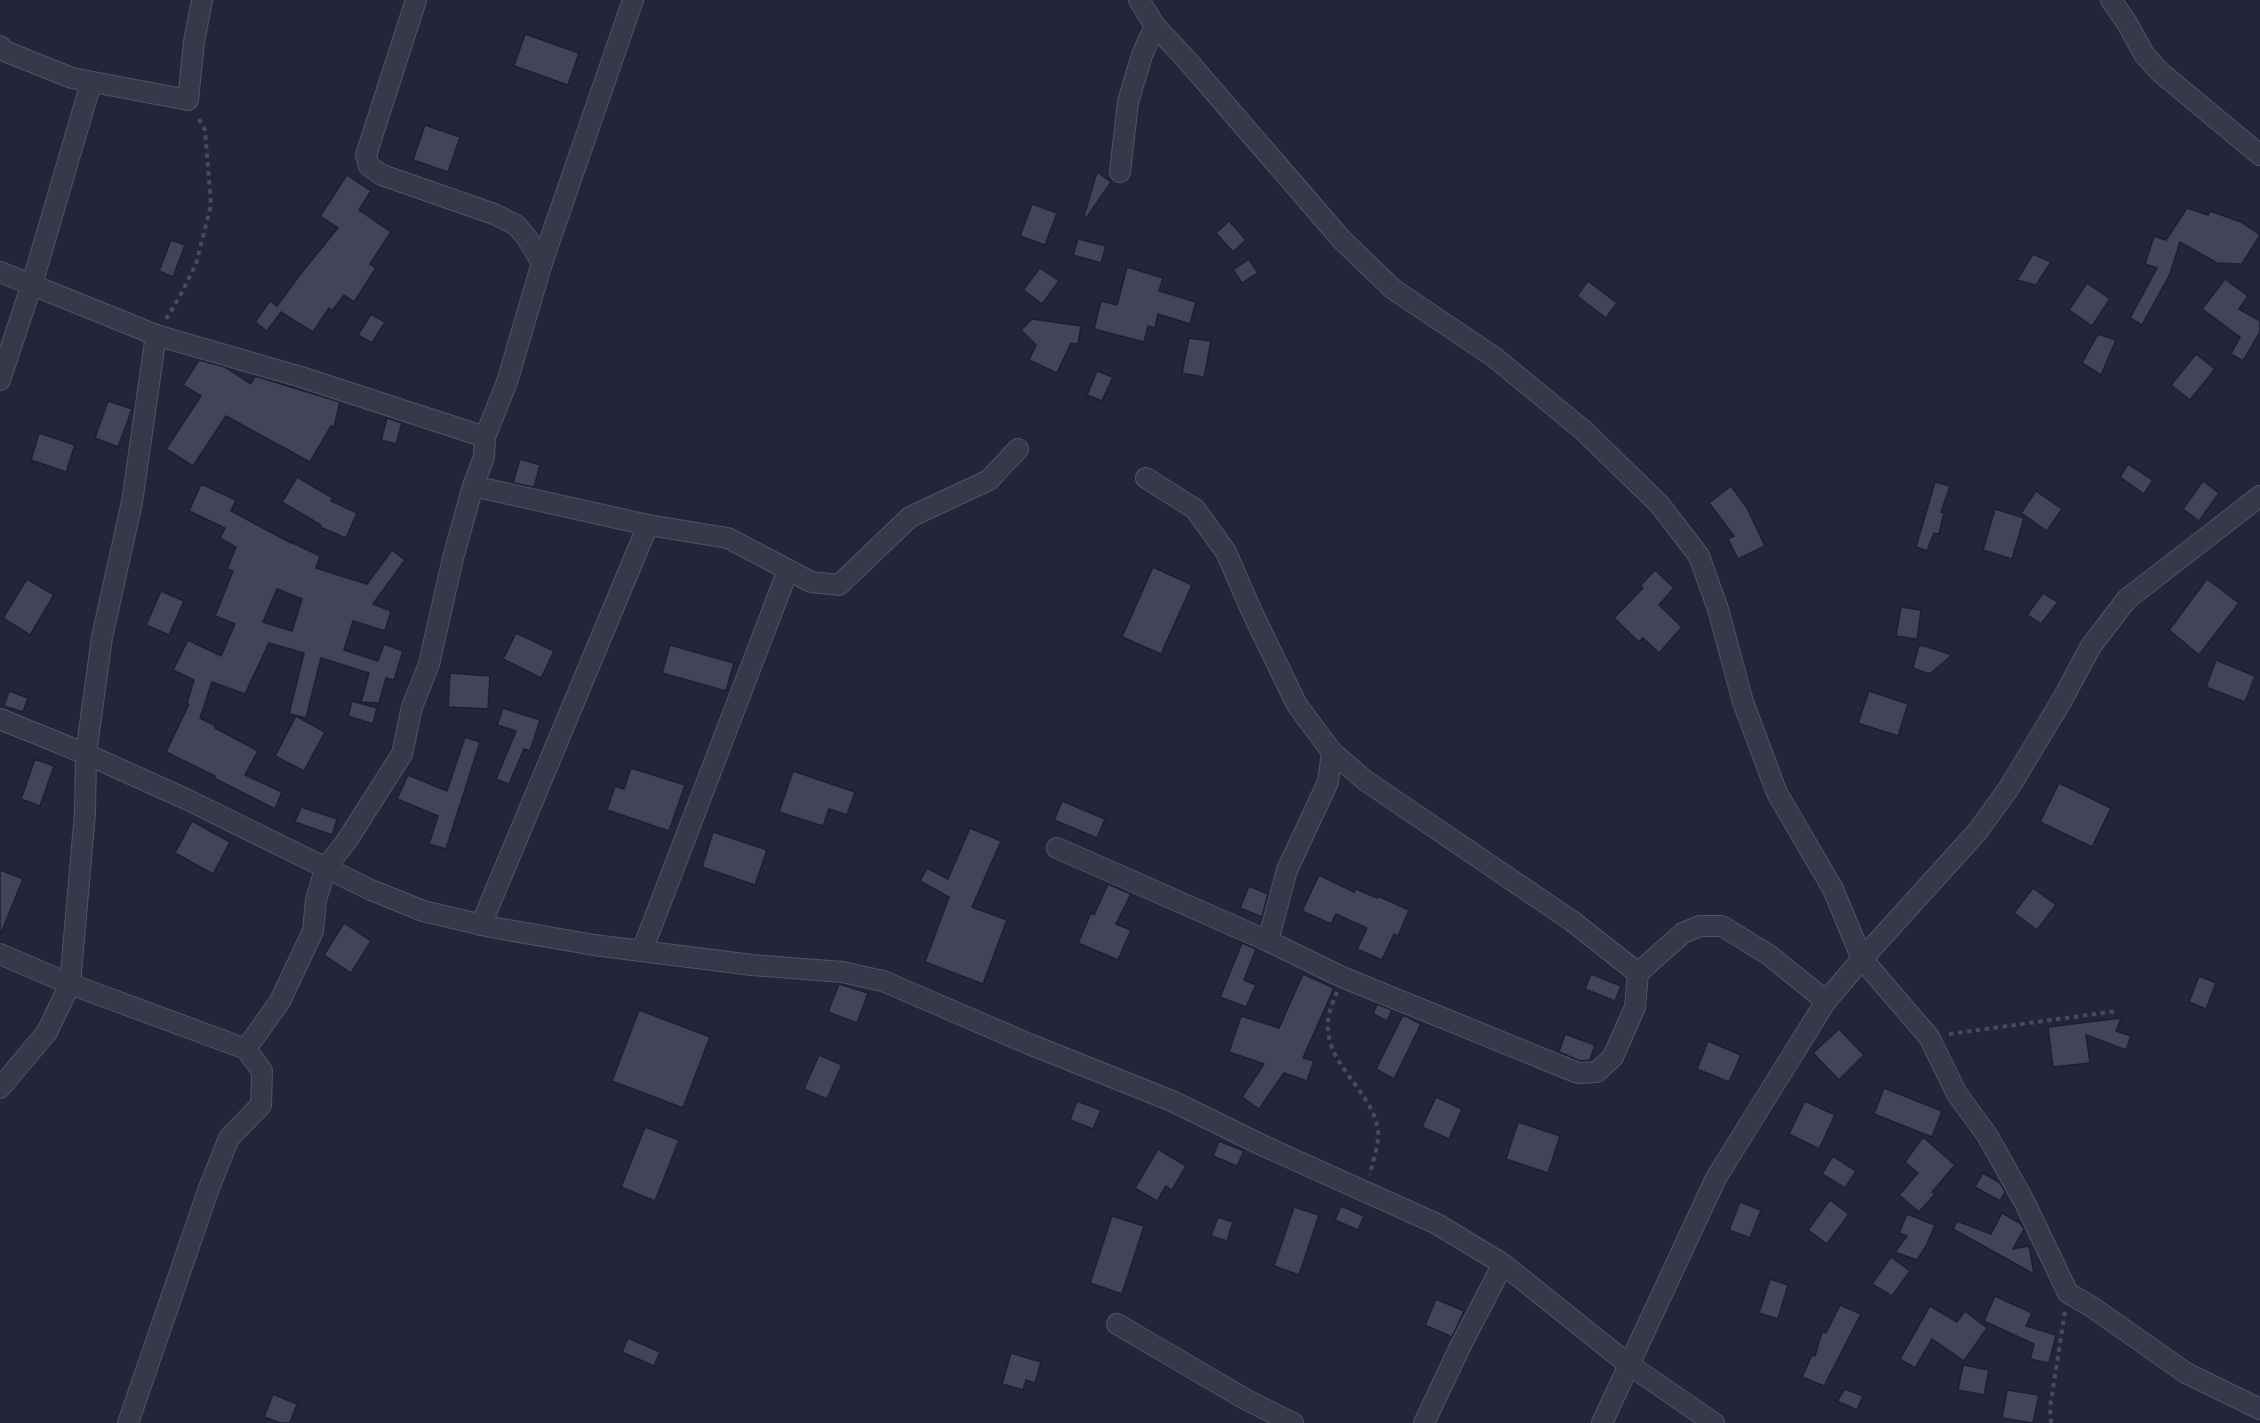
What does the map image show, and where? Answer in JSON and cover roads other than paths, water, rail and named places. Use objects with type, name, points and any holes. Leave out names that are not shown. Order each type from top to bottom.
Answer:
[{"type":"street","points":[[0,46],[7,52],[72,78],[188,100],[201,0]]},
{"type":"street","points":[[416,0],[366,155],[369,166],[382,176],[494,214],[516,225],[542,263]]},
{"type":"street","points":[[246,1048],[280,1001],[313,931],[316,900],[326,867],[346,842],[402,754],[412,707],[429,664],[472,486],[484,457],[485,437],[507,382],[542,263],[633,0]]},
{"type":"street","points":[[1139,0],[1155,26],[1342,240],[1393,290],[1494,357],[1583,429],[1660,505],[1700,556],[1718,609],[1743,702],[1777,793],[1833,889],[1862,959],[1929,1037],[1957,1094],[1987,1135],[2024,1201],[2068,1293],[2092,1307],[2186,1373],[2260,1409]]},
{"type":"street","points":[[2111,0],[2144,54],[2160,72],[2260,155]]},
{"type":"street","points":[[1120,172],[1128,102],[1142,55],[1155,26]]},
{"type":"street","points":[[0,380],[32,284],[92,83]]},
{"type":"street","points":[[0,272],[156,335],[301,377],[485,437]]},
{"type":"street","points":[[0,1088],[47,1032],[70,984],[85,813],[86,754],[102,638],[132,502],[156,335]]},
{"type":"street","points":[[472,486],[648,525],[728,538],[811,582],[839,585],[910,517],[989,480],[1018,448]]},
{"type":"street","points":[[1146,478],[1195,508],[1226,552],[1297,705],[1332,752],[1366,781],[1563,914],[1638,973]]},
{"type":"street","points":[[1602,1423],[1716,1178],[1826,1001],[1977,832],[2009,788],[2062,700],[2091,646],[2127,599],[2260,496]]},
{"type":"street","points":[[481,925],[648,525]]},
{"type":"street","points":[[642,951],[788,570]]},
{"type":"street","points":[[0,719],[86,754],[371,890],[423,911],[481,925],[594,945],[752,965],[842,972],[883,981],[1029,1044],[1172,1101],[1266,1147],[1437,1224],[1503,1264],[1628,1364],[1714,1423]]},
{"type":"street","points":[[1268,941],[1287,870],[1328,782],[1332,752]]},
{"type":"street","points":[[1057,848],[1268,941],[1342,977],[1578,1073],[1597,1072],[1613,1057],[1635,1007],[1638,973],[1683,933],[1700,926],[1722,926],[1769,955],[1826,1001]]},
{"type":"street","points":[[0,954],[70,984],[246,1048],[262,1071],[261,1105],[229,1138],[209,1188],[128,1423]]},
{"type":"street","points":[[1424,1423],[1503,1264]]},
{"type":"street","points":[[1117,1324],[1245,1399],[1293,1423]]}]
